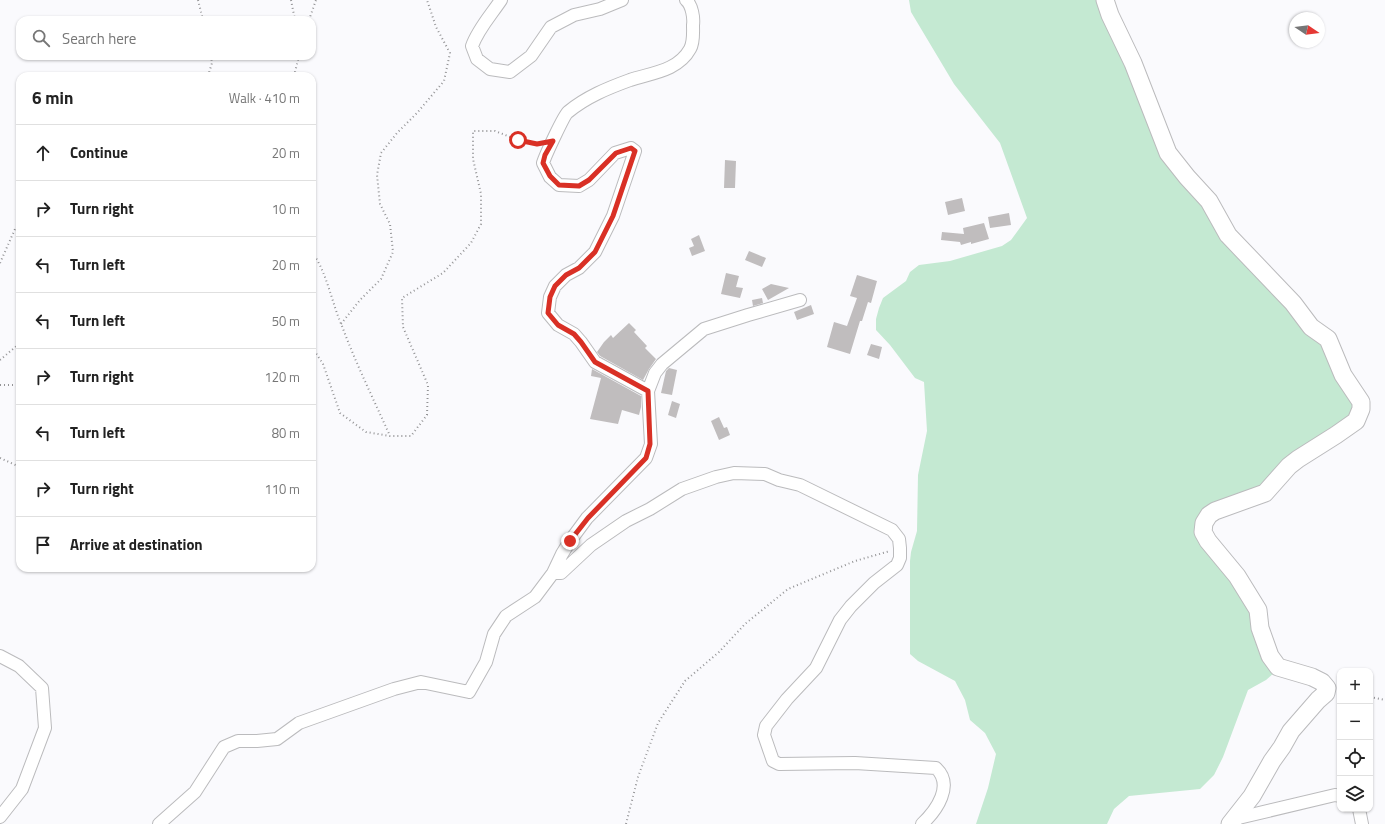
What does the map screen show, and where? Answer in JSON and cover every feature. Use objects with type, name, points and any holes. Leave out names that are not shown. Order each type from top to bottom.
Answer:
[{"type":"street","points":[[501,0],[476,34],[472,46],[477,59],[490,69],[510,72],[531,56],[551,27],[574,15],[600,9],[622,0]]},
{"type":"street","points":[[648,391],[595,362],[574,334],[558,325],[548,313],[550,297],[555,286],[566,275],[579,268],[595,252],[613,216],[635,151],[631,148],[616,153],[589,180],[579,186],[559,185],[550,176],[543,163],[545,155],[566,113],[602,91],[660,72],[674,65],[686,55],[691,48],[694,21],[689,3],[686,0]]},
{"type":"street","points":[[1104,0],[1133,63],[1168,153],[1209,201],[1228,235],[1293,303],[1311,327],[1328,339],[1343,375],[1361,402],[1361,409],[1356,421],[1289,466],[1265,493],[1215,511],[1209,515],[1204,523],[1203,532],[1208,541],[1237,576],[1258,610],[1260,628],[1270,656],[1278,667],[1312,677],[1322,682],[1327,688],[1326,693],[1291,731],[1252,796],[1232,822]]},
{"type":"street","points":[[160,824],[194,792],[224,747],[238,741],[277,739],[300,723],[394,689],[421,682],[469,692],[486,662],[494,634],[506,616],[535,597],[553,573],[570,541],[588,518],[646,458],[650,444],[648,391],[655,373],[662,364],[704,329],[800,300]]},
{"type":"street","points":[[553,573],[561,573],[591,545],[626,521],[650,509],[682,489],[716,477],[734,473],[765,474],[779,480],[800,485],[892,530],[899,539],[900,558],[897,564],[874,583],[847,611],[840,620],[816,668],[787,699],[766,726],[764,735],[773,761],[779,764],[855,763],[936,768],[941,773],[945,781],[943,791],[940,801],[922,824]]},
{"type":"street","points":[[0,656],[19,666],[42,688],[45,728],[22,789],[0,817]]},
{"type":"street","points":[[1232,822],[1335,794],[1337,795]]},
{"type":"street","points":[[1360,812],[1362,824]]},
{"type":"path","points":[[198,0],[202,16]]},
{"type":"path","points":[[290,0],[294,16]]},
{"type":"path","points":[[310,16],[316,0]]},
{"type":"path","points":[[341,324],[360,300],[381,279],[393,252],[390,224],[380,204],[377,175],[381,153],[444,81],[450,53],[436,27],[427,0]]},
{"type":"path","points":[[209,72],[212,64],[212,60]]},
{"type":"path","points":[[295,72],[299,60]]},
{"type":"path","points":[[316,353],[323,364],[340,413],[366,432],[390,436],[411,436],[427,415],[428,385],[403,327],[402,298],[443,273],[471,243],[481,224],[481,194],[473,159],[473,131],[495,131],[518,140],[537,144],[553,141]]},
{"type":"path","points":[[0,263],[16,228]]},
{"type":"path","points":[[316,260],[328,285],[359,370],[390,436]]},
{"type":"path","points":[[0,360],[16,346]]},
{"type":"path","points":[[0,385],[16,385]]},
{"type":"path","points":[[0,458],[16,465]]},
{"type":"path","points":[[626,824],[638,777],[658,724],[685,681],[719,652],[745,624],[788,589],[855,561],[900,548]]},
{"type":"path","points":[[1373,698],[1385,700]]},
{"type":"green space","points":[[909,0],[1097,0],[1103,17],[1126,66],[1161,156],[1322,344],[1354,405],[1351,416],[1260,487],[1197,520],[1231,581],[1251,612],[1274,673],[1266,680],[1248,690],[1223,757],[1214,775],[1200,789],[1129,796],[1114,809],[1107,824],[976,824],[988,788],[996,754],[985,733],[970,720],[965,700],[955,681],[918,661],[910,654],[910,561],[917,531],[918,475],[927,431],[924,382],[915,378],[890,345],[876,330],[876,319],[883,298],[906,281],[910,272],[919,265],[950,261],[1002,246],[1011,240],[1027,218],[1000,143],[954,84],[911,12]]},
{"type":"building","points":[[725,160],[736,161],[735,188],[724,188]]},
{"type":"building","points":[[962,198],[965,211],[948,215],[945,202]]},
{"type":"building","points":[[1009,213],[1011,225],[990,228],[988,217]]},
{"type":"building","points":[[984,223],[989,239],[961,245],[960,242],[941,240],[942,232],[964,234],[963,228]]},
{"type":"building","points":[[699,235],[705,251],[692,256],[689,248],[694,246],[691,239]]},
{"type":"building","points":[[749,251],[766,258],[762,267],[745,260]]},
{"type":"building","points":[[726,273],[739,276],[736,287],[743,288],[740,298],[721,294]]},
{"type":"building","points":[[857,275],[877,281],[871,303],[868,302],[862,321],[860,321],[850,354],[827,347],[834,322],[847,326],[857,298],[850,296]]},
{"type":"building","points":[[771,284],[789,288],[768,300],[762,289]]},
{"type":"building","points":[[762,298],[763,303],[753,306],[752,300]]},
{"type":"building","points":[[811,305],[814,314],[797,320],[794,312]]},
{"type":"building","points":[[629,323],[636,330],[634,332],[647,346],[645,348],[656,359],[643,380],[600,356],[597,352],[611,335],[613,338]]},
{"type":"building","points":[[871,344],[882,347],[879,359],[867,355]]},
{"type":"building","points":[[669,368],[677,370],[672,395],[661,393],[666,371]]},
{"type":"building","points":[[592,369],[641,396],[639,415],[622,410],[618,424],[590,419],[601,378],[591,376]]},
{"type":"building","points":[[672,401],[680,404],[676,418],[668,415]]},
{"type":"building","points":[[719,417],[724,428],[727,427],[730,435],[719,440],[711,421]]},
{"type":"route","points":[[518,140],[537,144],[553,141],[545,155],[543,163],[550,176],[559,185],[579,186],[589,180],[616,153],[631,148],[635,151],[613,216],[595,252],[579,268],[566,275],[555,286],[550,297],[548,313],[558,325],[574,334],[595,362],[648,391],[650,444],[646,458],[588,518],[570,541]]}]
